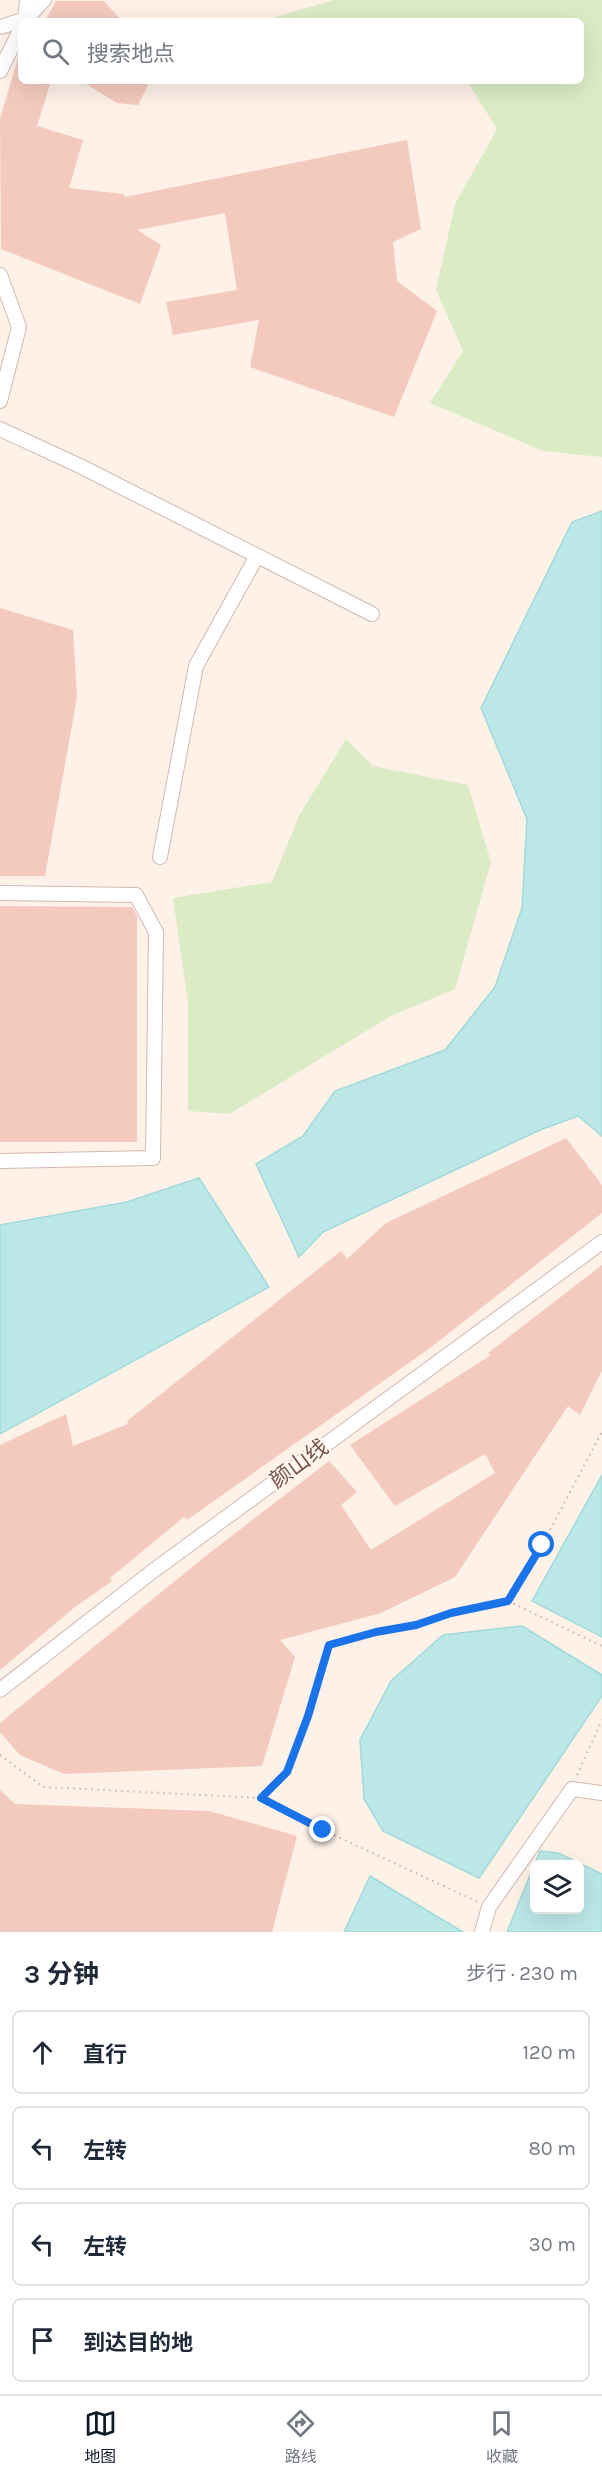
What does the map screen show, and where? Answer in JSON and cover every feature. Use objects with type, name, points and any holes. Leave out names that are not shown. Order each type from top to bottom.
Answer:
[{"type":"street","points":[[25,18],[27,0]]},
{"type":"street","points":[[28,18],[44,0]]},
{"type":"street","points":[[0,27],[18,24]]},
{"type":"street","points":[[0,71],[18,35]]},
{"type":"street","points":[[0,275],[19,327],[0,401]]},
{"type":"street","points":[[0,429],[80,466],[372,614]]},
{"type":"street","points":[[160,857],[196,666],[256,556]]},
{"type":"street","points":[[0,893],[136,895],[156,932],[153,1158],[0,1161]]},
{"type":"street","name":"颜山线","points":[[0,1689],[153,1571],[602,1242]]},
{"type":"street","points":[[482,1932],[489,1907],[572,1789],[602,1793]]},
{"type":"path","points":[[508,1601],[542,1545],[602,1432]]},
{"type":"path","points":[[261,1798],[287,1772],[308,1716],[329,1645],[376,1632],[416,1625],[451,1613],[508,1601],[602,1646]]},
{"type":"path","points":[[572,1789],[602,1720]]},
{"type":"path","points":[[0,1755],[43,1787],[261,1798],[323,1830],[489,1907]]},
{"type":"green space","points":[[334,0],[602,0],[602,457],[543,451],[430,403],[463,351],[436,290],[455,204],[497,129],[469,84],[584,84],[584,18],[272,18]]},
{"type":"green space","points":[[346,739],[373,766],[468,785],[491,862],[455,989],[391,1016],[229,1114],[188,1111],[188,1002],[173,898],[272,882],[299,816]]},
{"type":"water","points":[[602,511],[602,1136],[578,1116],[540,1130],[323,1232],[299,1257],[256,1164],[303,1136],[335,1091],[445,1050],[495,987],[522,908],[527,819],[481,708],[572,522]]},
{"type":"water","points":[[199,1178],[269,1287],[0,1434],[0,1225],[127,1202]]},
{"type":"water","points":[[602,1475],[602,1637],[532,1601]]},
{"type":"water","points":[[522,1626],[602,1675],[602,1696],[479,1878],[383,1831],[364,1799],[360,1740],[391,1681],[443,1635]]},
{"type":"water","points":[[540,1851],[558,1853],[573,1860],[537,1860]]},
{"type":"water","points":[[584,1865],[602,1874],[602,1932],[507,1932],[530,1876],[530,1914],[584,1914]]},
{"type":"water","points":[[370,1876],[463,1932],[344,1932]]},
{"type":"building","points":[[56,1],[104,1],[119,18],[47,18]]},
{"type":"building","points":[[18,58],[18,84],[50,84],[37,126],[83,140],[69,188],[123,194],[125,197],[407,140],[421,229],[393,242],[397,281],[437,311],[394,417],[250,367],[259,320],[173,335],[166,302],[237,290],[225,213],[137,230],[161,245],[140,304],[1,249],[0,119]]},
{"type":"building","points":[[86,84],[148,84],[138,105],[117,103]]},
{"type":"building","points":[[0,608],[73,630],[77,697],[45,876],[0,876]]},
{"type":"building","points":[[0,906],[132,907],[137,916],[137,1142],[0,1142]]},
{"type":"building","points":[[566,1138],[602,1185],[602,1213],[430,1348],[187,1520],[184,1517],[110,1578],[112,1581],[75,1607],[0,1670],[0,1445],[66,1414],[73,1446],[128,1424],[127,1421],[341,1251],[347,1259],[386,1223]]},
{"type":"building","points":[[602,1265],[602,1370],[580,1415],[568,1406],[455,1577],[381,1613],[280,1640],[295,1657],[262,1766],[64,1774],[20,1755],[0,1732],[0,1723],[207,1555],[329,1461],[357,1492],[341,1505],[371,1550],[495,1473],[485,1454],[395,1506],[350,1445],[491,1355],[488,1353]]},
{"type":"building","points":[[0,1790],[15,1804],[209,1811],[297,1836],[272,1932],[0,1932]]},
{"type":"route","points":[[323,1830],[261,1798],[287,1772],[308,1716],[329,1645],[376,1632],[416,1625],[451,1613],[508,1601],[542,1545]]}]
